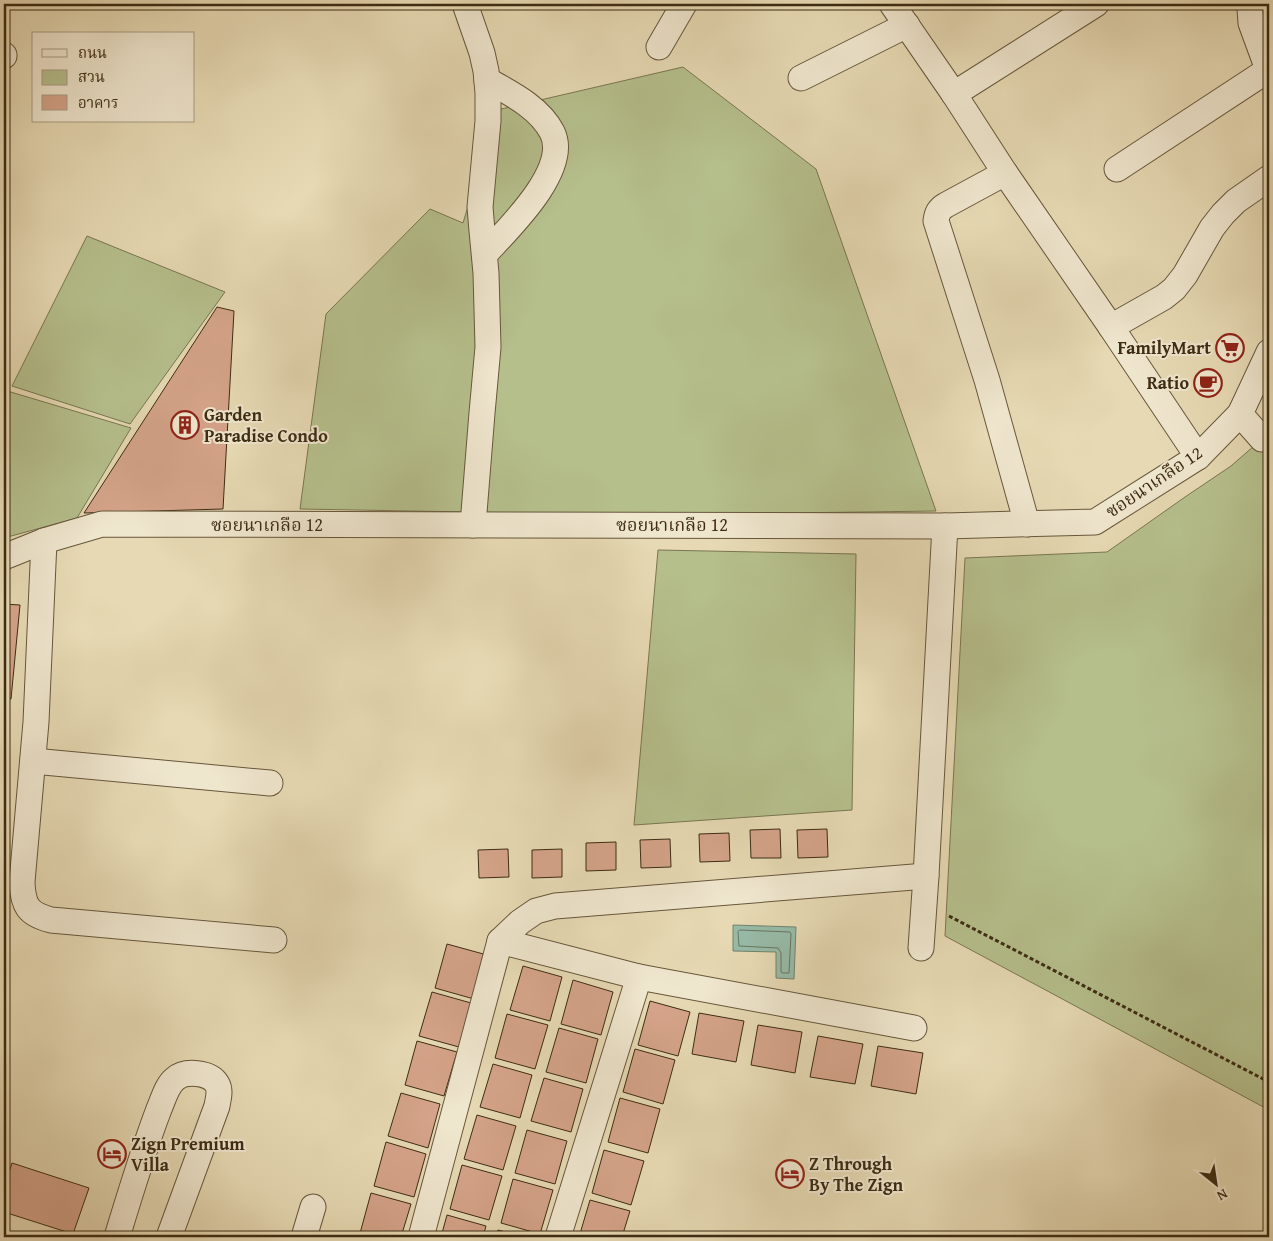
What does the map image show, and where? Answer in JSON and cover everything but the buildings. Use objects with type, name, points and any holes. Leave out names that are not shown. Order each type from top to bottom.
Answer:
[{"type":"street","points":[[465,4],[474,26],[486,72],[488,121],[480,207],[485,254],[488,347],[473,525]]},
{"type":"street","points":[[659,47],[684,4]]},
{"type":"street","points":[[892,4],[954,94],[1005,173],[1112,327],[1198,457]]},
{"type":"street","points":[[954,94],[1096,4]]},
{"type":"street","points":[[1116,169],[1269,71],[1251,24],[1251,4]]},
{"type":"street","points":[[801,78],[907,25]]},
{"type":"street","points":[[485,254],[524,212],[547,179],[556,144],[552,131],[540,116],[521,100],[487,80]]},
{"type":"street","points":[[1005,173],[946,204],[937,214],[936,221],[988,380],[1027,524]]},
{"type":"street","points":[[1112,327],[1164,297],[1174,289],[1185,275],[1222,214],[1236,201],[1269,178]]},
{"type":"street","name":"ซอยนาเกลือ 12","points":[[4,557],[44,541],[102,524],[945,526],[1095,522],[1198,457],[1240,414],[1269,352]]},
{"type":"street","points":[[1240,414],[1262,438],[1269,439]]},
{"type":"street","points":[[920,948],[926,876],[945,526]]},
{"type":"street","points":[[44,541],[36,722],[22,882],[23,896],[29,909],[38,917],[51,920],[274,940]]},
{"type":"street","points":[[33,761],[270,783]]},
{"type":"street","points":[[421,1237],[500,940],[520,922],[536,911],[555,906],[926,876]]},
{"type":"street","points":[[500,940],[639,977],[914,1028]]},
{"type":"street","points":[[558,1237],[639,977]]},
{"type":"street","points":[[117,1237],[150,1134],[169,1086],[175,1078],[184,1074],[198,1074],[210,1078],[216,1084],[219,1092],[217,1106],[169,1237]]},
{"type":"street","points":[[304,1237],[313,1207]]},
{"type":"path","points":[[924,904],[1269,1082]]},
{"type":"green space","points":[[683,67],[816,169],[936,511],[634,515],[300,509],[326,314],[430,209],[463,223],[497,110]]},
{"type":"green space","points":[[87,236],[225,292],[130,424],[12,386]]},
{"type":"green space","points":[[4,390],[131,428],[77,518],[4,538]]},
{"type":"green space","points":[[1269,422],[1269,1110],[945,936],[965,558],[1107,552],[1231,466],[1262,439]]},
{"type":"green space","points":[[658,550],[856,554],[852,810],[634,825]]},
{"type":"water","points":[[733,925],[796,927],[794,979],[776,978],[776,952],[733,951]]},
{"type":"place","name":"FamilyMart","points":[[1230,348]]},
{"type":"place","name":"Ratio","points":[[1208,383]]},
{"type":"place","name":"Garden Paradise Condo","points":[[185,425]]},
{"type":"place","name":"Zign Premium Villa","points":[[112,1154]]},
{"type":"place","name":"Z Through By The Zign","points":[[790,1174]]}]
